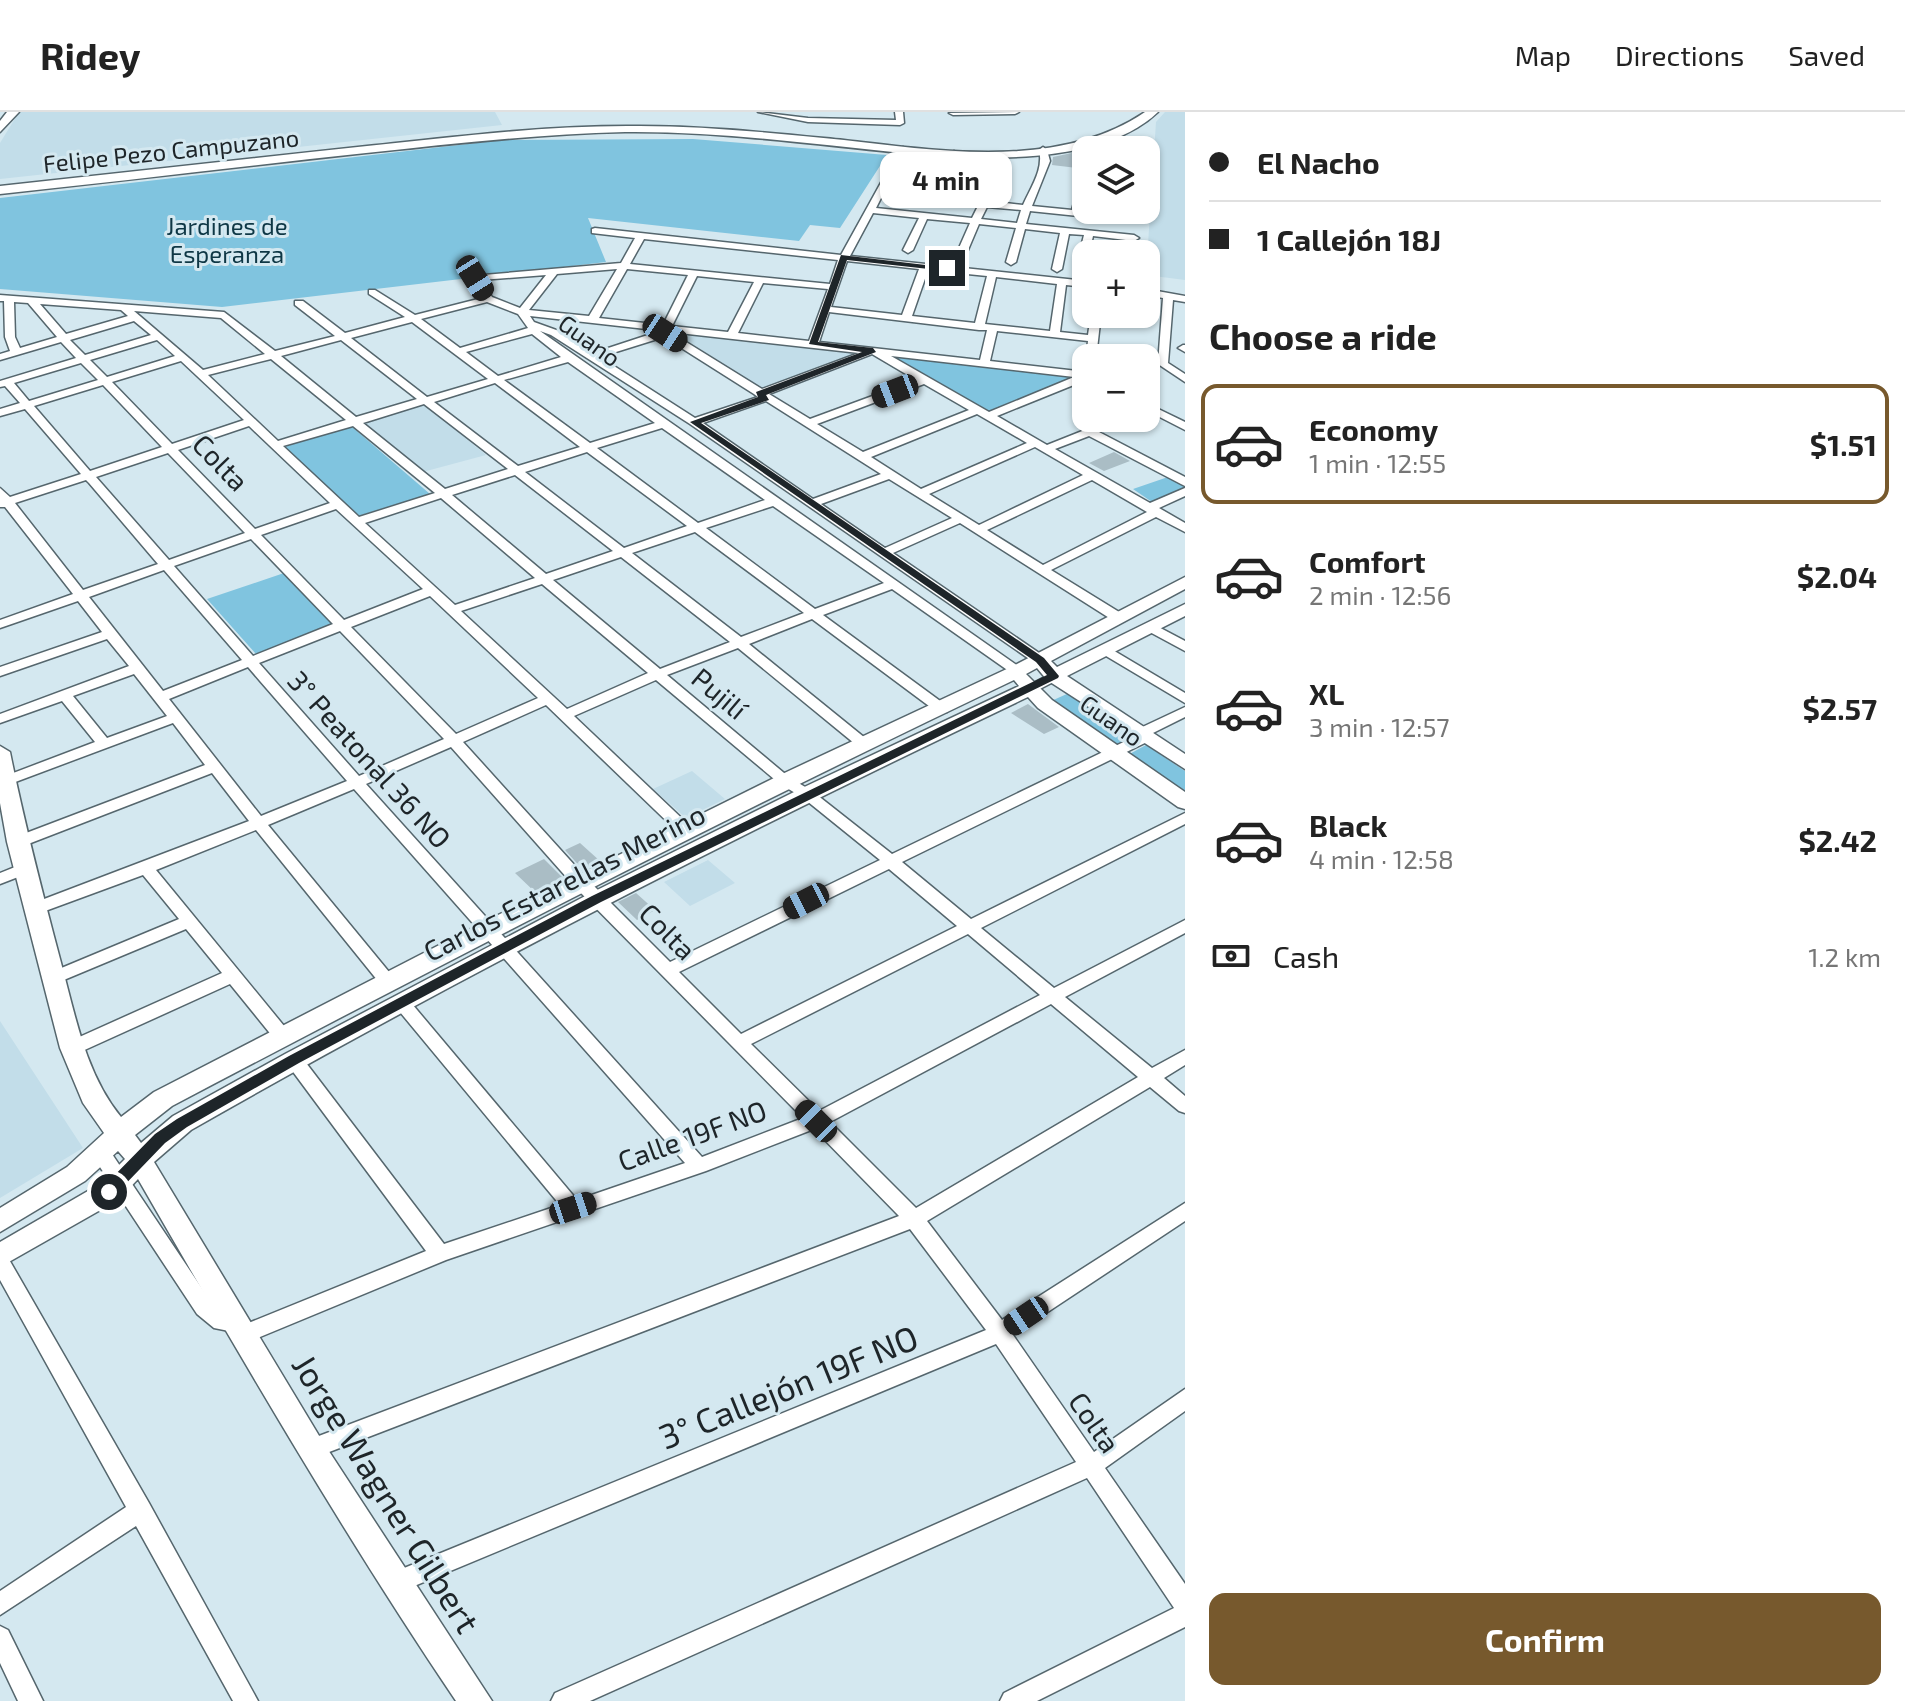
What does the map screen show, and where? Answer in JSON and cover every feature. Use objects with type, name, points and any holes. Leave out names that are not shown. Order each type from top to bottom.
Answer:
[{"type":"street","points":[[0,129],[13,112]]},
{"type":"street","points":[[762,112],[900,123],[899,112]]},
{"type":"street","points":[[953,116],[1015,112]]},
{"type":"street","name":"Felipe Pezo Campuzano","points":[[3,185],[538,128],[669,125],[788,132],[904,146],[1004,147],[1078,135],[1109,126],[1134,112]]},
{"type":"street","name":"Felipe Pezo Campuzano","points":[[3,185],[579,130],[725,132],[954,154],[1043,150],[1112,134],[1140,122],[1152,112]]},
{"type":"street","points":[[788,132],[798,115]]},
{"type":"street","points":[[813,344],[844,257],[903,150]]},
{"type":"street","points":[[1011,262],[1026,208],[1046,161],[1043,150]]},
{"type":"street","points":[[933,199],[954,154]]},
{"type":"street","points":[[960,257],[981,203],[1002,161]]},
{"type":"street","points":[[879,193],[1072,213]]},
{"type":"street","points":[[869,210],[1134,238],[1135,224]]},
{"type":"street","points":[[908,250],[924,216]]},
{"type":"street","points":[[595,231],[1072,282]]},
{"type":"street","points":[[1057,269],[1065,231]]},
{"type":"street","points":[[1087,240],[1089,233]]},
{"type":"street","points":[[593,319],[642,235]]},
{"type":"street","points":[[729,255],[735,245]]},
{"type":"street","points":[[528,322],[488,299],[475,278],[624,266],[694,273],[720,270],[760,279],[834,287]]},
{"type":"street","points":[[906,318],[925,266]]},
{"type":"street","points":[[528,322],[555,270]]},
{"type":"street","points":[[593,356],[662,329],[694,273]]},
{"type":"street","points":[[979,327],[992,274]]},
{"type":"street","points":[[732,335],[760,279]]},
{"type":"street","points":[[1055,334],[1062,281]]},
{"type":"street","points":[[372,292],[413,318],[492,380],[696,526],[942,709]]},
{"type":"street","points":[[1160,295],[1185,299]]},
{"type":"street","points":[[1168,297],[1163,364],[1185,379]]},
{"type":"street","points":[[16,352],[10,337],[5,298],[123,307],[203,373],[250,422],[549,698],[686,831]]},
{"type":"street","points":[[203,373],[488,299]]},
{"type":"street","name":"Colta","points":[[31,300],[63,338],[454,741],[589,892],[914,1219],[1000,1333],[1185,1604]]},
{"type":"street","points":[[299,303],[346,336],[424,400],[740,643],[865,745]]},
{"type":"street","name":"Pujilí","points":[[123,307],[224,315],[441,492],[785,781],[807,794],[889,860],[1185,1106]]},
{"type":"street","points":[[825,309],[1094,339]]},
{"type":"street","points":[[0,357],[136,317]]},
{"type":"street","points":[[456,352],[528,322],[593,319],[1072,373]]},
{"type":"street","name":"Guano","points":[[528,322],[555,333],[694,422],[1040,660],[1054,676],[1185,763]]},
{"type":"street","name":"Guano","points":[[528,322],[569,358],[1018,671],[1045,704],[1185,802]]},
{"type":"street","points":[[984,363],[993,328]]},
{"type":"street","points":[[1093,344],[1095,328]]},
{"type":"street","points":[[662,329],[762,396],[1119,618]]},
{"type":"street","points":[[3,383],[159,336]]},
{"type":"street","points":[[694,422],[873,351]]},
{"type":"street","points":[[873,351],[1185,528]]},
{"type":"street","points":[[0,413],[184,357]]},
{"type":"street","points":[[275,445],[569,358]]},
{"type":"street","points":[[807,424],[925,380]]},
{"type":"street","points":[[861,457],[1072,380]]},
{"type":"street","name":"3° Peatonal 36 NO","points":[[3,383],[91,475],[248,663],[699,1166]]},
{"type":"street","points":[[1160,414],[1185,427]]},
{"type":"street","points":[[250,422],[91,475],[3,499],[259,824],[573,1208]]},
{"type":"street","points":[[358,521],[662,424]]},
{"type":"street","points":[[919,494],[1040,446],[1090,432],[1185,482]]},
{"type":"street","points":[[813,503],[889,475]]},
{"type":"street","points":[[977,530],[1092,475]]},
{"type":"street","points":[[1042,570],[1185,492]]},
{"type":"street","points":[[454,609],[775,501]]},
{"type":"street","points":[[0,624],[338,504]]},
{"type":"street","points":[[885,552],[960,519]]},
{"type":"street","name":"Carlos Estarellas Merino","points":[[589,892],[686,831],[785,781],[942,709],[1185,582]]},
{"type":"street","points":[[566,715],[658,674],[893,584]]},
{"type":"street","points":[[160,697],[433,590]]},
{"type":"street","name":"Carlos Estarellas Merino","points":[[0,1256],[82,1209],[121,1181],[139,1159],[182,1123],[294,1060],[395,992],[589,892],[1031,688],[1185,609]]},
{"type":"street","points":[[1151,627],[1185,647]]},
{"type":"street","points":[[0,672],[111,633]]},
{"type":"street","points":[[1106,650],[1185,699]]},
{"type":"street","points":[[0,719],[137,668]]},
{"type":"street","points":[[65,695],[104,744]]},
{"type":"street","points":[[37,908],[147,869],[259,824],[549,698]]},
{"type":"street","points":[[668,970],[1114,753],[1185,711]]},
{"type":"street","points":[[5,796],[104,744],[177,717]]},
{"type":"street","name":"Jorge Wagner Gilbert","points":[[0,752],[5,796],[18,842],[8,872],[37,908],[72,1048],[110,1144],[139,1159],[311,1449],[395,1583],[476,1701]]},
{"type":"street","points":[[18,842],[214,767]]},
{"type":"street","points":[[738,1043],[1185,818]]},
{"type":"street","points":[[147,869],[283,1037]]},
{"type":"street","points":[[53,978],[187,922]]},
{"type":"street","name":"Calle 19F NO","points":[[240,1329],[440,1254],[699,1166],[816,1121],[1185,926]]},
{"type":"street","points":[[72,1048],[232,976]]},
{"type":"street","name":"Carlos Estarellas Merino","points":[[0,1221],[45,1195],[110,1144],[143,1112],[163,1099],[283,1037],[395,992]]},
{"type":"street","points":[[311,1449],[914,1219],[1185,1057]]},
{"type":"street","points":[[294,1060],[440,1254]]},
{"type":"street","points":[[110,1144],[121,1181],[204,1308],[221,1322],[240,1329]]},
{"type":"street","name":"3° Callejón 19F NO","points":[[395,1583],[1000,1333],[1185,1211]]},
{"type":"street","points":[[0,1262],[246,1701]]},
{"type":"street","points":[[563,1701],[1091,1466],[1185,1399]]},
{"type":"street","points":[[0,1604],[141,1510]]},
{"type":"street","points":[[1012,1701],[1185,1615]]},
{"type":"street","points":[[0,1638],[31,1701]]},
{"type":"shaded area","points":[[19,112],[495,112],[502,125],[0,179],[0,143]]},
{"type":"shaded area","points":[[1165,112],[1185,112],[1185,280],[1160,277],[1160,240],[1148,240],[1149,224],[1160,224],[1160,136],[1155,136],[1156,122]]},
{"type":"shaded area","points":[[677,334],[864,351],[762,389]]},
{"type":"shaded area","points":[[424,404],[486,455],[419,473],[362,423]]},
{"type":"shaded area","points":[[692,771],[725,799],[686,818],[653,789]]},
{"type":"shaded area","points":[[708,860],[735,883],[690,906],[664,882]]},
{"type":"shaded area","points":[[0,1021],[83,1148],[0,1198]]},
{"type":"green space","name":"Jardines de Esperanza","points":[[693,139],[887,155],[840,228],[810,225],[799,241],[588,218],[606,262],[222,307],[0,289],[0,198],[502,140]]},
{"type":"green space","points":[[882,353],[1072,376],[1072,380],[988,414]]},
{"type":"green space","points":[[351,426],[430,494],[355,517],[281,448]]},
{"type":"green space","points":[[1168,477],[1185,486],[1185,489],[1152,502],[1133,489]]},
{"type":"green space","points":[[284,573],[335,626],[257,655],[207,599]]},
{"type":"green space","points":[[1069,693],[1135,737],[1115,747],[1049,702]]},
{"type":"green space","points":[[1146,745],[1185,771],[1185,797],[1126,756]]},
{"type":"building","points":[[1072,153],[1072,167],[1052,165],[1053,157]]},
{"type":"building","points":[[1114,452],[1130,461],[1104,471],[1089,463]]},
{"type":"building","points":[[1028,704],[1059,727],[1044,734],[1011,713]]},
{"type":"building","points":[[580,843],[600,861],[583,870],[565,850]]},
{"type":"building","points":[[544,859],[564,879],[536,893],[515,873]]},
{"type":"building","points":[[636,893],[655,910],[637,920],[618,902]]},
{"type":"route","points":[[109,1192],[160,1139],[182,1123],[294,1060],[597,899],[1054,676],[1040,660],[694,422],[765,398],[759,394],[873,351],[813,344],[844,257],[947,268]]}]
